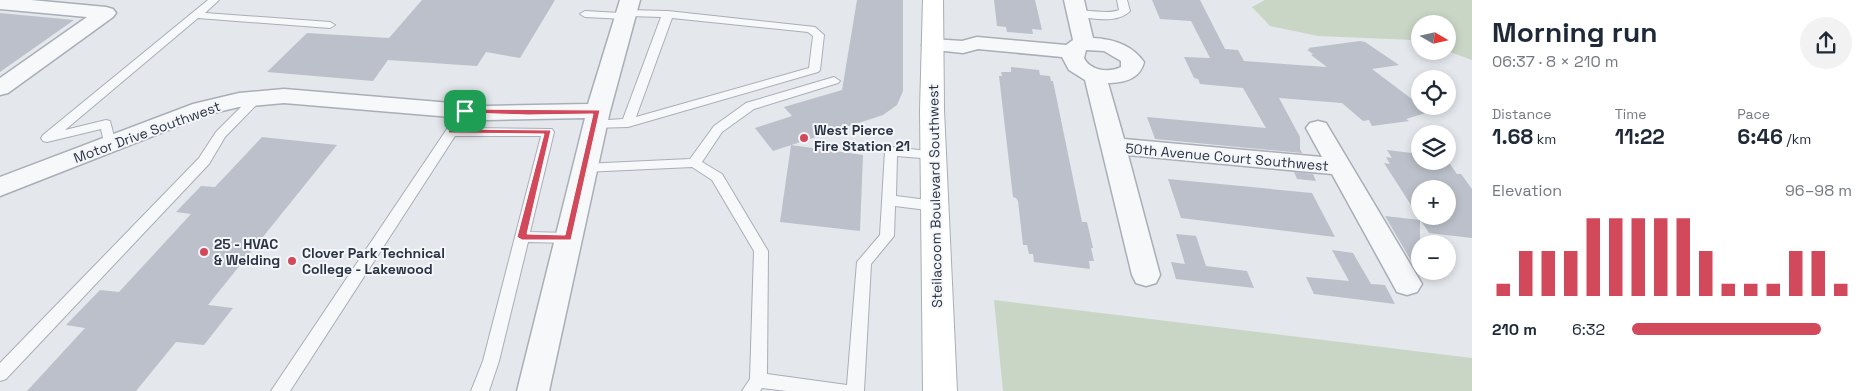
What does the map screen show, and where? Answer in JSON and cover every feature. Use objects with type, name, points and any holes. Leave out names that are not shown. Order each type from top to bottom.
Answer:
[{"type":"main road","name":"Steilacoom Boulevard Southwest","points":[[933,0],[933,155],[940,391]]},
{"type":"street","points":[[0,3],[106,13],[0,88]]},
{"type":"street","points":[[1075,7],[1082,59],[1113,146],[1146,274]]},
{"type":"street","points":[[533,391],[596,118],[627,10]]},
{"type":"street","points":[[933,46],[963,47],[979,55],[1082,59]]},
{"type":"street","name":"Motor Drive Southwest","points":[[0,188],[201,109],[239,100],[284,96],[312,97],[465,111],[596,118]]},
{"type":"street","points":[[1318,128],[1407,284]]},
{"type":"street","name":"50th Avenue Court Southwest","points":[[1113,146],[1341,167]]},
{"type":"lane","points":[[110,144],[106,124],[47,138],[214,0]]},
{"type":"lane","points":[[1075,7],[1114,16],[1126,10],[1122,0]]},
{"type":"lane","points":[[585,14],[627,10],[811,29],[819,35],[814,70],[628,123],[596,118]]},
{"type":"lane","points":[[628,123],[668,14]]},
{"type":"lane","points":[[196,15],[330,25]]},
{"type":"lane","points":[[694,163],[718,129],[750,106],[834,81]]},
{"type":"lane","points":[[0,374],[204,161],[220,135],[256,99]]},
{"type":"lane","points":[[280,391],[465,111]]},
{"type":"lane","points":[[452,132],[548,132],[491,361],[480,391]]},
{"type":"lane","points":[[855,391],[864,262],[887,236],[891,151],[933,155]]},
{"type":"lane","points":[[584,168],[694,163],[717,177],[761,251],[755,386],[843,391]]},
{"type":"lane","points":[[889,200],[934,206]]},
{"type":"lane","points":[[522,237],[568,238]]},
{"type":"green space","points":[[1265,0],[1472,0],[1472,60],[1456,54],[1456,15],[1411,15],[1411,40],[1318,36],[1270,26],[1252,7]]},
{"type":"green space","points":[[994,300],[1472,358],[1472,391],[1003,391]]},
{"type":"building","points":[[422,0],[555,0],[520,58],[486,52],[477,66],[388,60],[373,81],[267,72],[307,33],[389,38]]},
{"type":"building","points":[[857,0],[903,0],[903,91],[897,105],[883,115],[773,151],[755,128],[792,116],[784,107],[842,90]]},
{"type":"building","points":[[994,0],[1035,0],[1042,30],[1032,29],[1033,34],[1007,32],[1006,27],[997,26]]},
{"type":"building","points":[[1152,0],[1200,0],[1225,49],[1238,50],[1244,61],[1327,67],[1311,55],[1313,54],[1307,50],[1310,49],[1308,48],[1360,41],[1365,42],[1399,65],[1372,69],[1411,98],[1411,115],[1419,115],[1406,119],[1409,121],[1372,126],[1369,120],[1363,121],[1342,103],[1279,98],[1300,137],[1302,153],[1155,139],[1147,117],[1266,128],[1243,88],[1200,84],[1198,79],[1194,78],[1184,57],[1210,58],[1191,21],[1160,19]]},
{"type":"building","points":[[0,13],[74,20],[0,72]]},
{"type":"building","points":[[1011,67],[1039,70],[1040,75],[1050,76],[1051,81],[1053,81],[1082,222],[1087,222],[1093,248],[1091,248],[1094,261],[1089,261],[1090,269],[1034,262],[1033,254],[1029,254],[1027,245],[1023,245],[1018,201],[1013,197],[999,76],[1002,76],[1001,72],[1011,72]]},
{"type":"building","name":"25 - HVAC & Welding","points":[[262,137],[337,145],[208,305],[233,308],[204,345],[176,342],[136,391],[27,391],[85,328],[66,325],[100,290],[119,292],[191,214],[176,212],[201,186],[215,187]]},
{"type":"building","points":[[791,145],[863,155],[860,231],[780,222]]},
{"type":"building","points":[[1387,150],[1411,153],[1411,170],[1454,170],[1457,174],[1461,174],[1472,189],[1472,238],[1429,233],[1424,225],[1456,225],[1456,180],[1411,180],[1411,205],[1384,163],[1390,164],[1386,157],[1392,158]]},
{"type":"building","points":[[1294,172],[1313,174],[1316,181],[1297,179]]},
{"type":"building","points":[[1168,179],[1312,193],[1335,237],[1181,218]]},
{"type":"building","points":[[1385,216],[1411,219],[1411,225],[1420,225],[1420,235],[1411,235],[1411,261]]},
{"type":"building","points":[[1176,234],[1196,236],[1206,266],[1247,271],[1254,288],[1176,279],[1171,262],[1185,264]]},
{"type":"building","points":[[1332,250],[1353,253],[1371,284],[1385,285],[1395,304],[1314,294],[1306,277],[1349,281]]},
{"type":"place","name":"West Pierce Fire Station 21","points":[[804,138]]},
{"type":"place","name":"25 - HVAC & Welding","points":[[204,252]]},
{"type":"place","name":"Clover Park Technical College - Lakewood","points":[[292,261]]},
{"type":"route","points":[[465,111],[487,113],[598,112],[568,238],[522,237],[548,132],[452,132],[465,111]]}]
